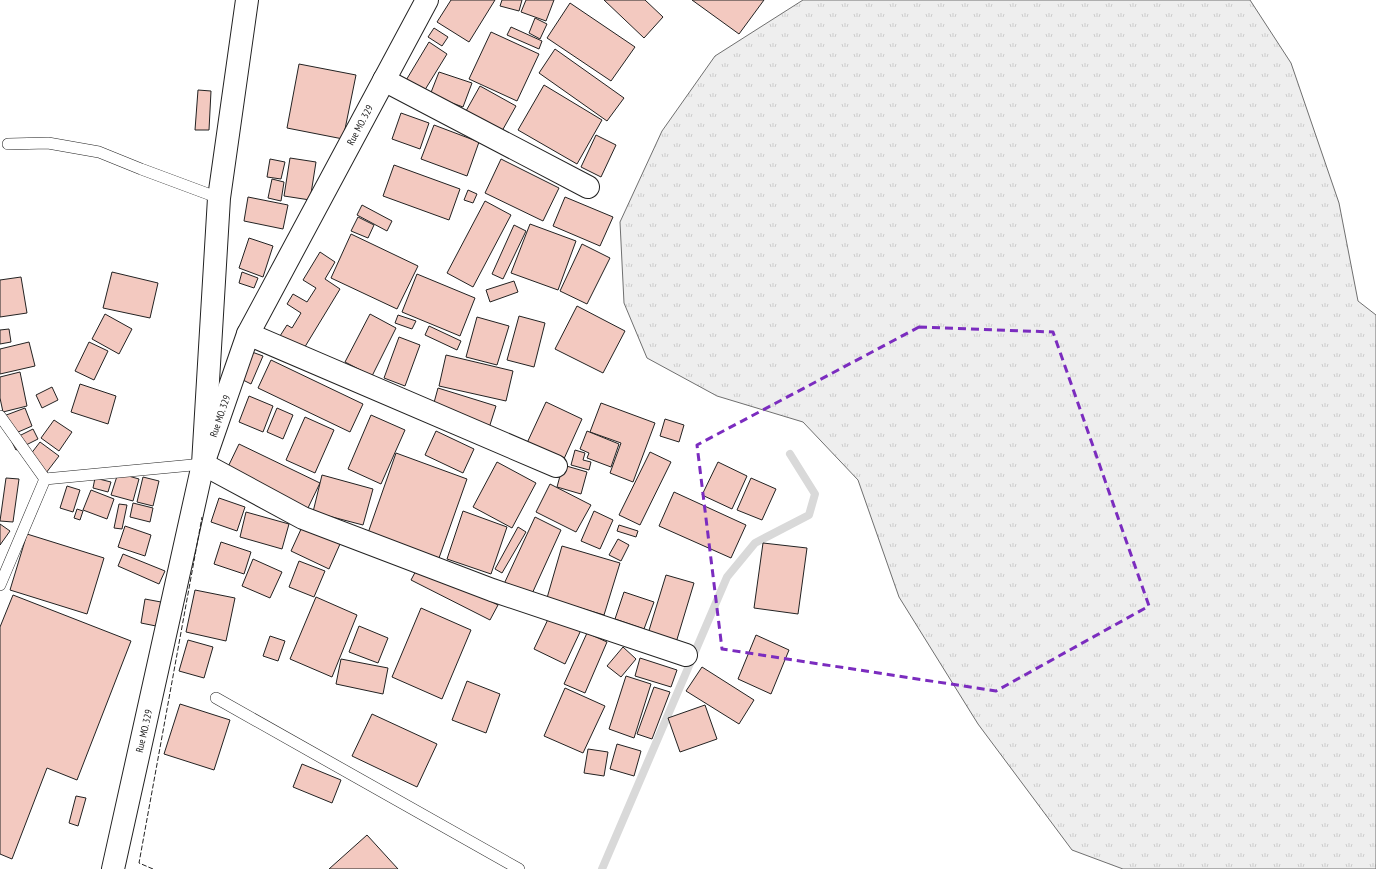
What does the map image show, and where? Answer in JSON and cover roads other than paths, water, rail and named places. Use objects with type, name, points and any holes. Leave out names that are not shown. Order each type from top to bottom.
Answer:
[{"type":"street","points":[[248,0],[219,198],[203,464],[303,518],[492,590],[686,655]]},
{"type":"street","name":"Rue MO. 329","points":[[113,869],[203,464],[248,334],[427,0]]},
{"type":"street","points":[[384,80],[588,187]]},
{"type":"street","points":[[248,334],[556,466]]},
{"type":"lane","points":[[8,144],[48,142],[99,152],[219,198]]},
{"type":"lane","points":[[0,416],[45,479]]},
{"type":"lane","points":[[45,479],[203,464]]},
{"type":"lane","points":[[0,585],[45,479]]},
{"type":"lane","points":[[216,698],[519,869]]},
{"type":"waterway","points":[[602,869],[727,577],[755,543],[809,515],[815,494],[790,454]]}]
